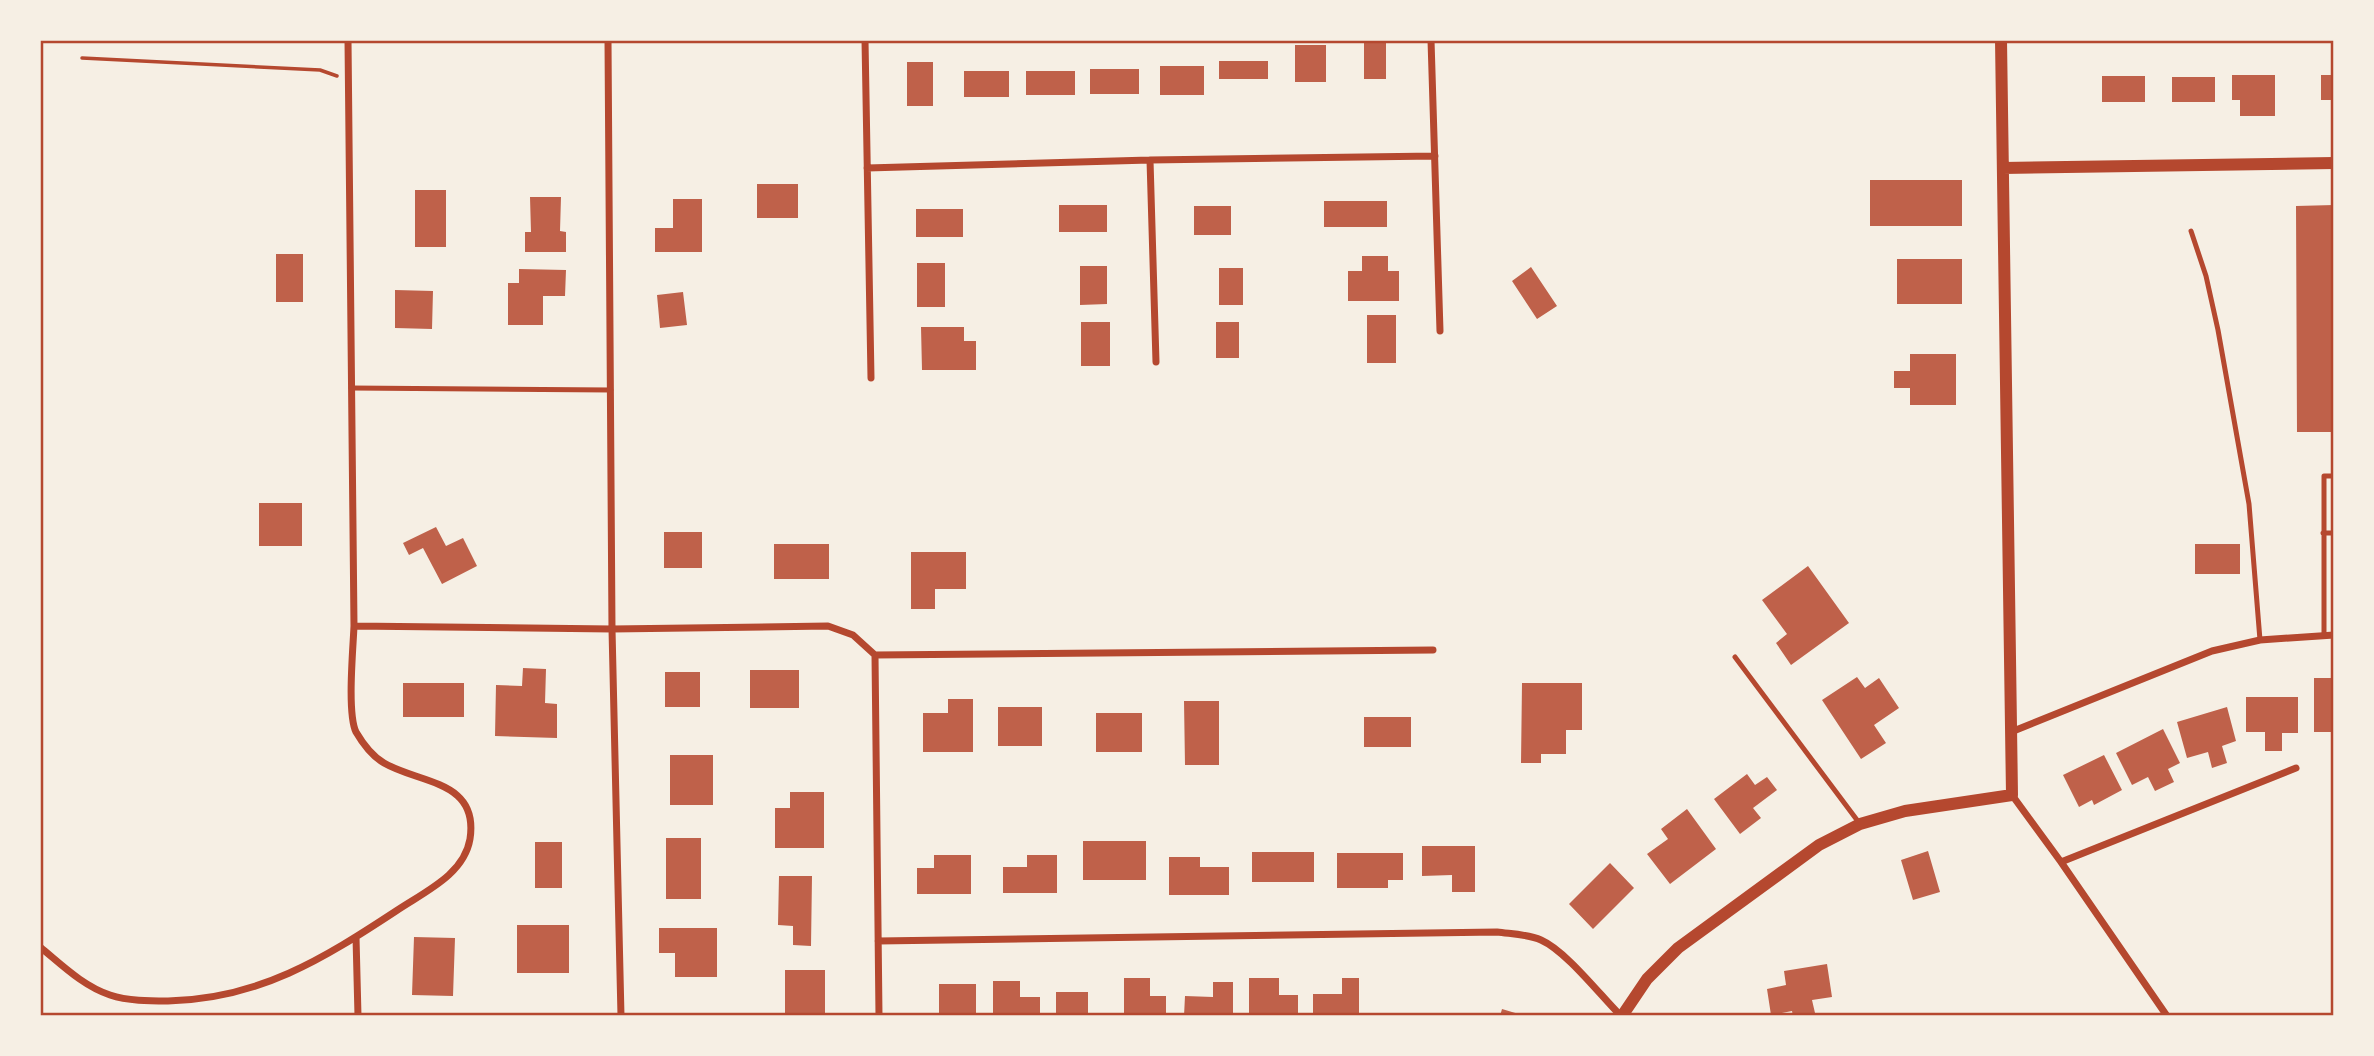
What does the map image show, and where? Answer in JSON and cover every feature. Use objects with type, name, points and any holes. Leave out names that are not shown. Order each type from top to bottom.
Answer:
[{"type":"street","points":[[40,947],[85,983],[111,995],[149,1001],[189,1000],[232,994],[277,980],[313,963],[356,937],[446,877],[461,861],[470,839],[466,804],[455,793],[384,764],[368,750],[355,729],[352,707],[354,626],[348,40]]},
{"type":"street","points":[[608,40],[612,629],[621,1016]]},
{"type":"street","points":[[865,40],[871,379]]},
{"type":"street","points":[[1431,40],[1440,331]]},
{"type":"street","points":[[2001,40],[2012,795],[2167,1016]]},
{"type":"street","points":[[867,168],[1435,156]]},
{"type":"street","points":[[1150,160],[1156,362]]},
{"type":"street","points":[[2003,168],[2334,163]]},
{"type":"street","points":[[354,626],[612,629],[828,626],[853,635],[875,654],[1433,650]]},
{"type":"street","points":[[2011,732],[2212,652],[2260,640],[2334,635]]},
{"type":"street","points":[[875,654],[879,1016]]},
{"type":"street","points":[[2061,862],[2296,768]]},
{"type":"street","points":[[878,941],[1497,932],[1541,940],[1559,953],[1621,1016],[1647,979],[1678,948],[1819,845],[1860,824],[1905,811],[2012,795]]},
{"type":"street","points":[[356,937],[358,1016]]},
{"type":"lane","points":[[2192,231],[2215,317],[2249,504],[2260,640]]},
{"type":"lane","points":[[351,388],[611,390]]},
{"type":"lane","points":[[2324,635],[2324,476],[2334,476]]},
{"type":"lane","points":[[2323,533],[2334,533]]},
{"type":"lane","points":[[1735,657],[1860,824]]},
{"type":"path","points":[[82,58],[320,70],[333,73],[348,84]]},
{"type":"building","points":[[1364,40],[1386,40],[1386,79],[1364,79]]},
{"type":"building","points":[[1295,45],[1326,45],[1326,82],[1295,82]]},
{"type":"building","points":[[1219,61],[1268,61],[1268,79],[1219,79]]},
{"type":"building","points":[[907,62],[933,62],[933,106],[907,106]]},
{"type":"building","points":[[1160,66],[1204,66],[1204,95],[1160,95]]},
{"type":"building","points":[[1090,69],[1139,69],[1139,94],[1090,94]]},
{"type":"building","points":[[964,71],[1009,71],[1009,97],[964,97]]},
{"type":"building","points":[[1026,71],[1075,71],[1075,95],[1026,95]]},
{"type":"building","points":[[2232,75],[2275,75],[2275,116],[2240,116],[2240,100],[2232,100]]},
{"type":"building","points":[[2321,75],[2334,75],[2334,100],[2321,100]]},
{"type":"building","points":[[2102,76],[2145,76],[2145,102],[2102,102]]},
{"type":"building","points":[[2172,77],[2215,77],[2215,102],[2172,102]]},
{"type":"building","points":[[1870,180],[1962,180],[1962,226],[1870,226]]},
{"type":"building","points":[[757,184],[798,184],[798,218],[757,218]]},
{"type":"building","points":[[415,190],[446,190],[446,247],[415,247]]},
{"type":"building","points":[[530,197],[561,197],[560,231],[566,232],[566,252],[525,252],[525,232],[531,232]]},
{"type":"building","points":[[673,199],[702,199],[702,252],[655,252],[655,228],[673,228]]},
{"type":"building","points":[[1324,201],[1387,201],[1387,227],[1324,227]]},
{"type":"building","points":[[1059,205],[1107,205],[1107,232],[1059,232]]},
{"type":"building","points":[[2334,205],[2334,432],[2297,432],[2296,206]]},
{"type":"building","points":[[1194,206],[1231,206],[1231,235],[1194,235]]},
{"type":"building","points":[[916,209],[963,209],[963,237],[916,237]]},
{"type":"building","points":[[276,254],[303,254],[303,302],[276,302]]},
{"type":"building","points":[[1362,256],[1388,256],[1388,271],[1399,271],[1399,301],[1348,301],[1348,271],[1362,271]]},
{"type":"building","points":[[1897,259],[1962,259],[1962,304],[1897,304]]},
{"type":"building","points":[[917,263],[945,263],[945,307],[917,307]]},
{"type":"building","points":[[1080,266],[1107,266],[1107,304],[1080,305]]},
{"type":"building","points":[[1531,267],[1557,306],[1537,319],[1512,281]]},
{"type":"building","points":[[1219,268],[1243,268],[1243,305],[1219,305]]},
{"type":"building","points":[[519,269],[566,270],[565,296],[543,296],[543,325],[508,325],[508,283],[519,283]]},
{"type":"building","points":[[395,290],[433,291],[432,329],[395,328]]},
{"type":"building","points":[[683,292],[687,325],[660,328],[657,295]]},
{"type":"building","points":[[1367,315],[1396,315],[1396,363],[1367,363]]},
{"type":"building","points":[[1081,322],[1110,322],[1110,366],[1081,366]]},
{"type":"building","points":[[1216,322],[1239,322],[1239,358],[1216,358]]},
{"type":"building","points":[[921,327],[964,327],[964,341],[976,341],[976,370],[922,370]]},
{"type":"building","points":[[1910,354],[1956,354],[1956,405],[1910,405],[1910,388],[1894,388],[1894,371],[1910,371]]},
{"type":"building","points":[[259,503],[302,503],[302,546],[259,546]]},
{"type":"building","points":[[436,527],[446,546],[463,538],[477,566],[442,584],[423,548],[409,555],[403,543]]},
{"type":"building","points":[[664,532],[702,532],[702,568],[664,568]]},
{"type":"building","points":[[774,544],[829,544],[829,579],[774,579]]},
{"type":"building","points":[[2195,544],[2240,544],[2240,574],[2195,574]]},
{"type":"building","points":[[911,552],[966,552],[966,589],[935,589],[935,609],[911,609]]},
{"type":"building","points":[[1808,566],[1849,623],[1791,665],[1776,643],[1787,634],[1762,600]]},
{"type":"building","points":[[523,668],[546,669],[545,703],[557,704],[557,738],[495,736],[496,685],[522,686]]},
{"type":"building","points":[[750,670],[799,670],[799,708],[750,708]]},
{"type":"building","points":[[665,672],[700,672],[700,707],[665,707]]},
{"type":"building","points":[[1857,677],[1865,688],[1879,678],[1899,708],[1874,725],[1886,743],[1861,759],[1822,700]]},
{"type":"building","points":[[2314,678],[2334,678],[2334,732],[2314,732]]},
{"type":"building","points":[[403,683],[464,683],[464,717],[403,717]]},
{"type":"building","points":[[1522,683],[1582,683],[1582,730],[1566,730],[1566,754],[1541,754],[1541,763],[1521,763]]},
{"type":"building","points":[[2246,697],[2298,697],[2298,733],[2282,733],[2282,751],[2265,751],[2265,732],[2246,732]]},
{"type":"building","points":[[948,699],[973,699],[973,752],[923,752],[923,713],[948,713]]},
{"type":"building","points":[[1184,701],[1219,701],[1219,765],[1185,765]]},
{"type":"building","points":[[998,707],[1042,707],[1042,746],[998,746]]},
{"type":"building","points":[[2227,707],[2236,741],[2222,746],[2227,763],[2212,768],[2208,752],[2187,758],[2177,722]]},
{"type":"building","points":[[1096,713],[1142,713],[1142,752],[1096,752]]},
{"type":"building","points":[[1364,717],[1411,717],[1411,747],[1364,747]]},
{"type":"building","points":[[2163,729],[2180,763],[2168,769],[2174,782],[2155,791],[2148,777],[2132,785],[2116,753]]},
{"type":"building","points":[[670,755],[713,755],[713,805],[670,805]]},
{"type":"building","points":[[2104,755],[2122,790],[2094,805],[2092,800],[2079,807],[2063,775]]},
{"type":"building","points":[[1747,774],[1755,785],[1767,777],[1777,790],[1753,808],[1761,818],[1740,834],[1714,799]]},
{"type":"building","points":[[790,792],[824,792],[824,848],[775,848],[775,808],[790,808]]},
{"type":"building","points":[[1687,809],[1716,849],[1670,884],[1647,854],[1668,839],[1661,829]]},
{"type":"building","points":[[666,838],[701,838],[701,899],[666,899]]},
{"type":"building","points":[[1083,841],[1146,841],[1146,880],[1083,880]]},
{"type":"building","points":[[535,842],[562,842],[562,888],[535,888]]},
{"type":"building","points":[[1422,846],[1475,846],[1475,892],[1452,892],[1452,875],[1422,876]]},
{"type":"building","points":[[1928,851],[1940,892],[1913,900],[1901,860]]},
{"type":"building","points":[[1252,852],[1314,852],[1314,882],[1252,882]]},
{"type":"building","points":[[1337,853],[1403,853],[1403,880],[1388,880],[1388,888],[1337,888]]},
{"type":"building","points":[[934,855],[971,855],[971,894],[917,894],[917,868],[934,868]]},
{"type":"building","points":[[1027,855],[1057,855],[1057,893],[1003,893],[1003,867],[1027,867]]},
{"type":"building","points":[[1169,857],[1200,857],[1200,867],[1229,867],[1229,895],[1169,895]]},
{"type":"building","points":[[1610,863],[1634,888],[1593,929],[1569,904]]},
{"type":"building","points":[[779,876],[812,876],[811,946],[793,945],[793,926],[778,925]]},
{"type":"building","points":[[517,925],[569,925],[569,973],[517,973]]},
{"type":"building","points":[[659,928],[717,928],[717,977],[675,977],[675,953],[659,953]]},
{"type":"building","points":[[414,937],[455,938],[453,996],[412,995]]},
{"type":"building","points":[[1827,964],[1832,997],[1812,1000],[1815,1013],[1793,1016],[1792,1011],[1771,1015],[1767,989],[1786,985],[1784,971]]},
{"type":"building","points":[[785,970],[825,970],[825,1016],[785,1016]]},
{"type":"building","points":[[1124,978],[1150,978],[1150,996],[1166,996],[1166,1016],[1124,1016]]},
{"type":"building","points":[[1249,978],[1279,978],[1279,995],[1298,995],[1298,1016],[1249,1016]]},
{"type":"building","points":[[1342,978],[1359,978],[1359,1016],[1313,1016],[1313,994],[1342,994]]},
{"type":"building","points":[[993,981],[1020,981],[1020,997],[1040,997],[1040,1016],[993,1016]]},
{"type":"building","points":[[1213,982],[1233,982],[1233,1016],[1184,1016],[1185,996],[1213,997]]},
{"type":"building","points":[[939,984],[976,984],[976,1016],[939,1016]]},
{"type":"building","points":[[1056,992],[1088,992],[1088,1016],[1056,1016]]},
{"type":"building","points":[[1502,1009],[1522,1015],[1500,1016]]}]
